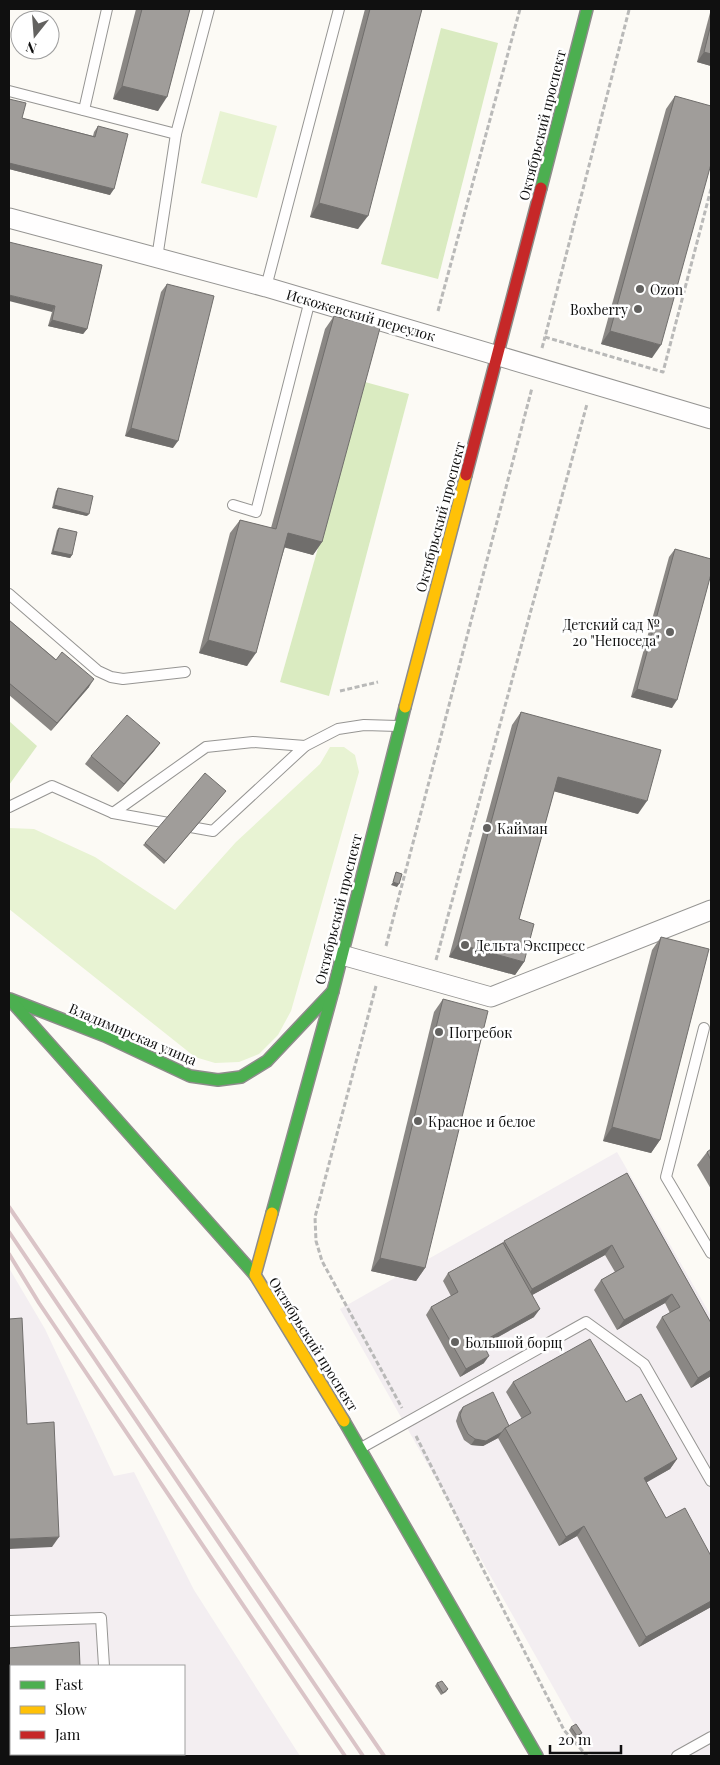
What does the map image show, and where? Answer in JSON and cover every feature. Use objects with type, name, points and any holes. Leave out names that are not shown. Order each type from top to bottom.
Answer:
[{"type":"main road","name":"Октябрьский проспект","points":[[537,1756],[361,1449],[255,1275],[342,955],[587,9]]},
{"type":"main road","name":"Владимирская улица","points":[[10,999],[106,1036],[190,1076],[218,1080],[240,1077],[267,1061],[332,991]]},
{"type":"main road","name":"Владимирская улица","points":[[10,999],[255,1275]]},
{"type":"street","name":"Искожевский переулок","points":[[9,218],[266,287],[711,419]]},
{"type":"street","points":[[342,955],[491,997],[711,910]]},
{"type":"lane","points":[[84,110],[107,9]]},
{"type":"lane","points":[[157,258],[176,134],[209,9]]},
{"type":"lane","points":[[266,287],[339,9]]},
{"type":"lane","points":[[9,91],[176,134]]},
{"type":"lane","points":[[233,505],[256,512],[310,300]]},
{"type":"lane","points":[[9,594],[98,671],[111,677],[123,679],[185,672]]},
{"type":"lane","points":[[9,807],[52,786],[114,813],[213,831],[305,746],[338,729],[364,725],[400,726]]},
{"type":"lane","points":[[114,813],[206,747],[253,742],[305,746]]},
{"type":"lane","points":[[704,1028],[666,1177],[711,1253]]},
{"type":"lane","points":[[361,1449],[586,1322],[644,1364],[711,1480]]},
{"type":"lane","points":[[9,1621],[101,1618],[104,1665]]},
{"type":"lane","points":[[677,1756],[711,1737]]},
{"type":"path","points":[[438,311],[520,9]]},
{"type":"path","points":[[587,1756],[564,1730],[409,1422],[322,1261],[316,1241],[315,1217],[538,367],[629,10],[623,9]]},
{"type":"path","points":[[545,337],[663,372],[711,189]]},
{"type":"path","points":[[430,980],[592,383]]},
{"type":"path","points":[[340,691],[378,682]]},
{"type":"shaded area","points":[[617,1152],[711,1316],[711,1756],[592,1756],[340,1309]]},
{"type":"shaded area","points":[[9,1268],[45,1329],[114,1476],[134,1472],[194,1590],[300,1756],[9,1756]]},
{"type":"green space","points":[[441,28],[498,43],[438,279],[381,264]]},
{"type":"green space","points":[[220,111],[277,126],[257,198],[201,183]]},
{"type":"green space","points":[[365,382],[409,394],[329,696],[280,682]]},
{"type":"green space","points":[[9,721],[37,746],[9,785]]},
{"type":"green space","points":[[330,747],[344,747],[355,755],[359,772],[291,1011],[278,1035],[259,1054],[239,1062],[215,1063],[195,1057],[9,909],[9,828],[34,829],[95,857],[175,910],[236,842],[320,764]]},
{"type":"building","points":[[142,9],[190,9],[167,97],[122,86]]},
{"type":"building","points":[[370,9],[422,9],[368,216],[319,203]]},
{"type":"building","points":[[711,24],[711,54],[704,52]]},
{"type":"building","points":[[675,96],[711,106],[711,164],[661,345],[610,331]]},
{"type":"building","points":[[9,99],[26,103],[22,118],[95,137],[98,126],[128,134],[114,189],[9,163]]},
{"type":"building","points":[[9,242],[102,265],[87,329],[52,320],[55,306],[9,295]]},
{"type":"building","points":[[167,284],[214,296],[178,441],[131,428]]},
{"type":"building","points":[[334,316],[380,328],[322,542],[288,533],[256,653],[208,640],[240,520],[276,529]]},
{"type":"building","points":[[58,488],[93,496],[89,514],[54,505]]},
{"type":"building","points":[[59,528],[77,532],[72,555],[53,551]]},
{"type":"building","name":"Детский сад № 20 \"Непоседа\"","points":[[675,549],[711,559],[711,574],[677,700],[637,689]]},
{"type":"building","points":[[9,620],[56,660],[62,652],[94,679],[57,723],[9,683]]},
{"type":"building","points":[[521,712],[661,750],[647,801],[558,777],[519,919],[534,924],[524,962],[458,944]]},
{"type":"building","points":[[127,715],[160,743],[124,784],[91,756]]},
{"type":"building","points":[[205,773],[226,791],[166,861],[145,843]]},
{"type":"building","points":[[396,872],[402,874],[399,884],[393,882]]},
{"type":"building","points":[[661,937],[709,949],[660,1140],[612,1127]]},
{"type":"building","points":[[443,999],[488,1011],[425,1268],[380,1258]]},
{"type":"building","points":[[711,1149],[711,1160],[707,1152]]},
{"type":"building","points":[[627,1173],[711,1323],[711,1370],[698,1378],[662,1317],[680,1307],[672,1294],[624,1320],[601,1280],[624,1267],[612,1245],[532,1289],[504,1241]]},
{"type":"building","points":[[503,1243],[540,1309],[482,1342],[489,1356],[466,1369],[431,1307],[458,1292],[448,1273]]},
{"type":"building","points":[[22,1318],[27,1424],[54,1422],[59,1537],[9,1539],[9,1319]]},
{"type":"building","points":[[590,1339],[626,1402],[641,1394],[677,1459],[644,1478],[666,1518],[685,1508],[711,1556],[711,1601],[646,1637],[584,1526],[566,1537],[505,1428],[531,1413],[513,1382]]},
{"type":"building","points":[[493,1392],[509,1426],[486,1441],[475,1439],[468,1434],[462,1422],[460,1415],[463,1407]]},
{"type":"building","points":[[79,1642],[80,1665],[10,1665],[10,1716],[9,1648]]},
{"type":"building","points":[[442,1681],[448,1689],[443,1693],[437,1683]]},
{"type":"building","points":[[576,1724],[582,1733],[577,1736],[571,1727]]},
{"type":"railway","points":[[9,1207],[384,1756]]},
{"type":"railway","points":[[9,1232],[363,1756]]},
{"type":"railway","points":[[9,1254],[39,1303],[345,1756]]},
{"type":"traffic: fast","points":[[541,188],[587,9]]},
{"type":"traffic: fast","points":[[272,1213],[333,991],[405,707]]},
{"type":"traffic: fast","points":[[10,999],[105,1036],[190,1076],[218,1080],[241,1077],[267,1061],[333,991]]},
{"type":"traffic: fast","points":[[13,1003],[255,1275]]},
{"type":"traffic: fast","points":[[344,1421],[537,1756]]},
{"type":"traffic: slow","points":[[405,707],[466,475]]},
{"type":"traffic: slow","points":[[272,1213],[255,1275],[344,1421]]},
{"type":"traffic: jam","points":[[466,475],[541,188]]},
{"type":"place","name":"Ozon","points":[[640,289]]},
{"type":"place","name":"Boxberry","points":[[638,309]]},
{"type":"place","name":"Детский сад № 20 \"Непоседа\"","points":[[670,632]]},
{"type":"place","name":"Кайман","points":[[487,828]]},
{"type":"place","name":"Дельта Экспресс","points":[[465,945]]},
{"type":"place","name":"Погребок","points":[[439,1032]]},
{"type":"place","name":"Красное и белое","points":[[418,1121]]},
{"type":"place","name":"Большой борщ","points":[[455,1342]]}]
